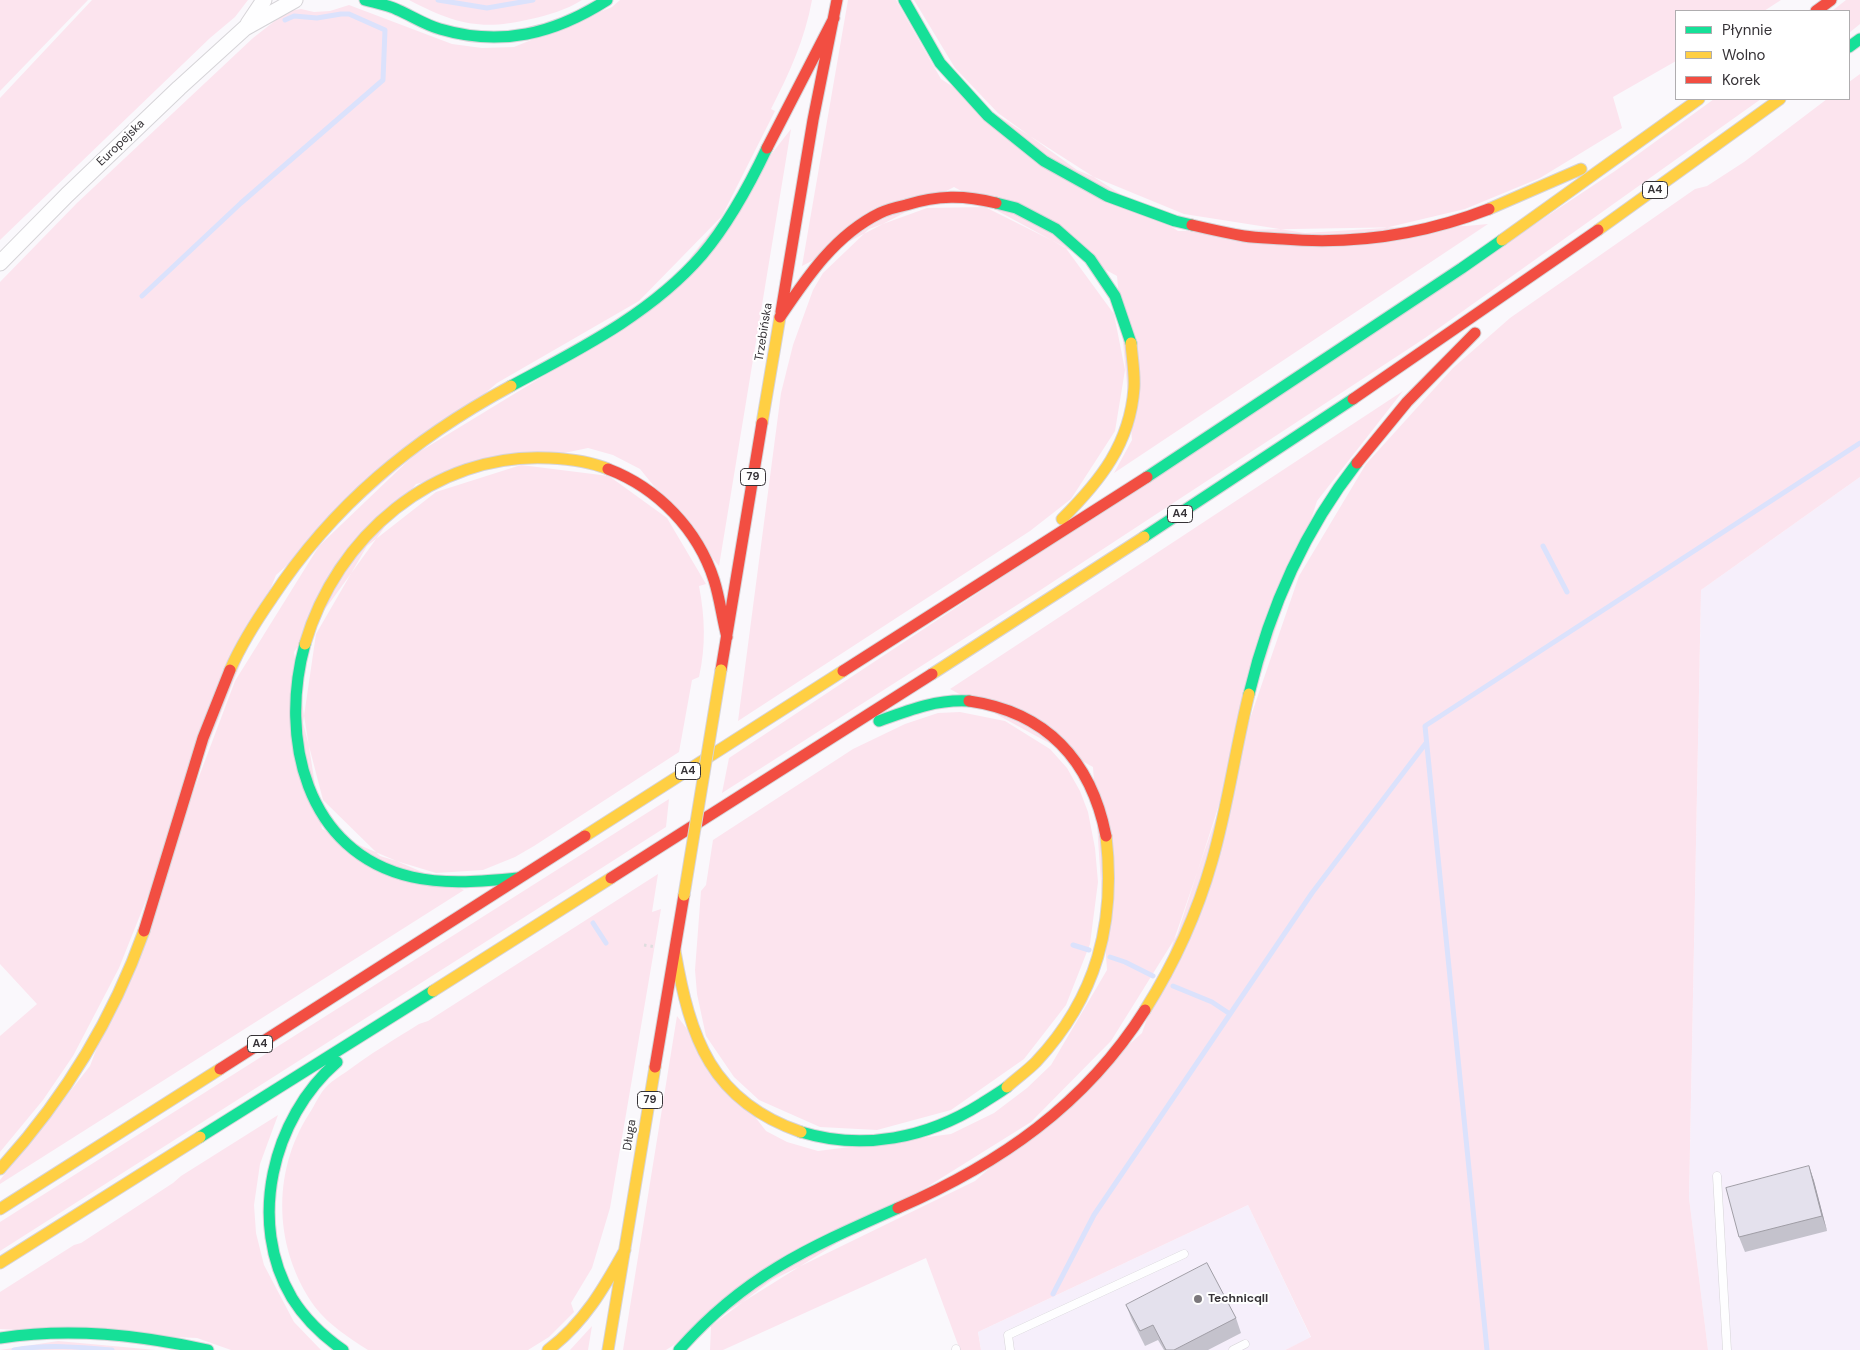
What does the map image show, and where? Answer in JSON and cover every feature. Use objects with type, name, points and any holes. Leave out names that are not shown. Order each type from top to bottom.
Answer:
[{"type":"main road","points":[[365,0],[396,9],[419,22],[448,32],[500,38],[532,34],[564,25],[607,0]]},
{"type":"main road","points":[[387,0],[396,9]]},
{"type":"main road","name":"Trzebińska","points":[[684,894],[813,120],[837,0]]},
{"type":"main road","points":[[904,0],[926,43],[948,74],[992,121],[1024,146],[1074,179],[1120,200],[1179,223],[1219,233],[1264,240],[1302,242],[1390,237],[1466,218],[1633,147]]},
{"type":"main road","points":[[1817,10],[1831,0]]},
{"type":"main road","points":[[0,1169],[60,1096],[80,1066],[117,997],[133,962],[200,748],[217,702],[232,666],[254,626],[283,581],[346,506],[406,452],[469,409],[615,328],[645,307],[686,271],[714,240],[743,195],[834,18]]},
{"type":"main road","points":[[1850,47],[1860,39]]},
{"type":"main road","name":"A4","points":[[0,1209],[1026,556],[1381,324],[1698,100]]},
{"type":"main road","name":"A4","points":[[0,1263],[826,742],[1307,430],[1529,279],[1779,100]]},
{"type":"main road","points":[[780,317],[820,259],[847,235],[880,213],[895,206],[926,199],[963,197],[990,200],[1013,206],[1033,214],[1049,224],[1067,236],[1086,253],[1110,286],[1127,323],[1132,341],[1134,364],[1132,404],[1119,444],[1100,478],[1090,491],[1026,556]]},
{"type":"main road","points":[[680,1350],[710,1316],[763,1275],[812,1248],[904,1206],[972,1172],[1019,1142],[1094,1076],[1128,1035],[1169,971],[1200,898],[1212,862],[1262,644],[1280,595],[1299,555],[1332,495],[1357,460],[1407,400],[1529,279]]},
{"type":"main road","points":[[520,878],[439,882],[419,879],[391,870],[363,856],[335,832],[310,791],[302,772],[295,729],[294,704],[296,681],[308,630],[322,597],[339,567],[354,546],[369,530],[401,504],[439,480],[460,471],[483,464],[537,455],[561,456],[589,461],[636,480],[674,512],[693,538],[714,580],[727,637]]},
{"type":"main road","points":[[674,951],[683,996],[692,1027],[705,1056],[714,1070],[726,1086],[752,1107],[784,1127],[802,1134],[839,1141],[867,1141],[914,1134],[936,1127],[980,1106],[1002,1091],[1040,1060],[1054,1043],[1086,990],[1102,948],[1109,910],[1110,872],[1105,830],[1094,789],[1080,764],[1059,741],[1028,719],[999,707],[964,700],[944,701],[925,705],[826,742]]},
{"type":"main road","name":"Długa","points":[[608,1350],[684,894]]},
{"type":"main road","points":[[343,1350],[325,1336],[304,1314],[292,1297],[282,1276],[270,1232],[268,1206],[270,1181],[276,1156],[286,1130],[308,1095],[328,1070],[381,1024]]},
{"type":"main road","points":[[548,1350],[575,1329],[587,1314],[625,1250]]},
{"type":"main road","points":[[0,1338],[16,1335],[58,1333],[112,1334],[174,1342],[208,1350]]},
{"type":"street","name":"Europejska","points":[[245,28],[264,0]]},
{"type":"street","name":"Europejska","points":[[0,263],[67,195],[245,28],[295,0]]},
{"type":"lane","points":[[1717,1176],[1727,1350]]},
{"type":"lane","points":[[1010,1350],[1008,1336],[1184,1254]]},
{"type":"lane","points":[[1233,1350],[1245,1344]]},
{"type":"path","points":[[644,944],[657,947]]},
{"type":"shaded area","points":[[0,0],[88,0],[0,91]]},
{"type":"shaded area","points":[[92,0],[248,0],[235,17],[210,38],[0,240],[0,98]]},
{"type":"shaded area","points":[[409,0],[582,0],[551,14],[513,23],[483,25],[440,15]]},
{"type":"shaded area","points":[[620,0],[812,0],[796,56],[771,109],[775,111],[722,216],[639,301],[497,383],[276,575],[119,968],[73,1056],[43,1100],[0,1152],[0,1036],[37,1004],[0,964],[0,282],[77,203],[253,38],[289,11],[301,9],[314,12],[330,11],[349,5],[452,44],[482,48],[514,47],[612,7]]},
{"type":"shaded area","points":[[848,0],[896,0],[941,79],[1178,231],[1466,226],[1488,224],[1114,473],[1132,440],[1117,276],[954,187],[802,266]]},
{"type":"shaded area","points":[[914,0],[1781,0],[1766,10],[1675,10],[1675,62],[1613,97],[1622,128],[1540,178],[1465,209],[1385,228],[1305,233],[1184,214],[1077,170],[998,113],[955,68]]},
{"type":"shaded area","points":[[1846,0],[1860,0],[1860,24],[1850,32],[1850,10],[1833,10]]},
{"type":"shaded area","points":[[1860,74],[1860,477],[1701,590],[1689,1198],[1708,1350],[1285,1350],[1311,1337],[1248,1205],[978,1332],[981,1350],[960,1350],[926,1258],[723,1350],[710,1350],[711,1326],[772,1280],[975,1181],[1142,1033],[1299,576],[1366,464],[1453,368],[1510,318],[1695,189],[1707,186],[1744,162],[1826,100],[1850,100],[1850,81]]},
{"type":"shaded area","points":[[1713,100],[1760,100],[1425,338],[1039,591],[722,793],[729,758],[1615,171]]},
{"type":"shaded area","points":[[791,129],[719,566],[640,469],[613,455],[588,448],[416,484],[294,652],[322,829],[464,890],[0,1184],[0,1180],[90,1066],[235,681],[319,546],[414,455],[647,313]]},
{"type":"shaded area","points":[[985,207],[1065,247],[1114,314],[1125,370],[1115,431],[1071,499],[1030,531],[738,721],[781,393],[793,345],[813,290],[823,273],[869,229],[927,208]]},
{"type":"shaded area","points":[[1403,391],[1317,501],[1177,935],[1111,1041],[1031,1122],[666,1350],[623,1350],[677,1016],[766,1131],[787,1142],[818,1151],[951,1134],[994,1113],[1027,1088],[1051,1065],[1107,970],[1093,767],[950,689]]},
{"type":"shaded area","points":[[521,465],[609,476],[667,518],[706,584],[699,586],[704,632],[699,677],[692,680],[679,752],[515,857],[483,870],[436,873],[380,856],[323,800],[303,723],[316,634],[367,546],[436,492]]},
{"type":"shaded area","points":[[1860,477],[1860,1350],[1708,1350],[1689,1198],[1701,590]]},
{"type":"shaded area","points":[[960,712],[1005,721],[1050,749],[1067,768],[1080,791],[1088,812],[1095,848],[1098,882],[1090,944],[1066,1005],[1024,1059],[951,1110],[877,1130],[820,1127],[759,1100],[734,1077],[706,1036],[697,994],[695,970],[701,891],[706,885],[713,840],[853,749],[905,724],[938,713]]},
{"type":"shaded area","points":[[669,799],[666,827],[0,1251],[0,1222]]},
{"type":"shaded area","points":[[658,874],[652,912],[661,909],[610,1208],[592,1268],[571,1303],[574,1312],[549,1337],[528,1350],[368,1350],[333,1325],[315,1307],[301,1285],[291,1261],[285,1236],[282,1211],[283,1186],[288,1161],[297,1137],[320,1095],[332,1081],[373,1053],[419,1024],[428,1021]]},
{"type":"shaded area","points":[[278,1115],[260,1164],[254,1205],[256,1233],[264,1265],[294,1322],[321,1350],[231,1350],[197,1338],[0,1329],[0,1292],[74,1245],[81,1243],[181,1176]]},
{"type":"shaded area","points":[[1248,1205],[1311,1338],[1285,1350],[981,1350],[978,1332]]},
{"type":"shaded area","points":[[592,1326],[588,1350],[570,1350]]},
{"type":"shaded area","points":[[58,1341],[156,1350],[0,1350]]},
{"type":"building","points":[[1809,1166],[1822,1216],[1739,1237],[1726,1188]]},
{"type":"building","name":"Technicqll","points":[[1207,1263],[1236,1318],[1174,1350],[1166,1350],[1153,1325],[1140,1331],[1126,1305]]},
{"type":"waterway","points":[[438,0],[487,8],[533,0]]},
{"type":"waterway","points":[[142,296],[241,203],[383,80],[385,30],[349,14],[317,18],[294,16],[285,20]]},
{"type":"waterway","points":[[1487,1350],[1425,726],[1860,443]]},
{"type":"waterway","points":[[1543,546],[1567,592]]},
{"type":"waterway","points":[[1053,1294],[1094,1215],[1312,893],[1426,743]]},
{"type":"waterway","points":[[593,923],[606,943]]},
{"type":"waterway","points":[[1073,945],[1089,950]]},
{"type":"waterway","points":[[1110,957],[1153,976]]},
{"type":"waterway","points":[[1173,986],[1212,1002],[1230,1014]]},
{"type":"waterway","points":[[14,1350],[51,1347],[112,1350]]},
{"type":"traffic: fast","points":[[365,0],[394,8],[440,29],[484,37],[506,37],[547,29],[587,12],[607,0]]},
{"type":"traffic: fast","points":[[904,0],[940,63],[988,116],[1044,161],[1107,196],[1175,221],[1192,225]]},
{"type":"traffic: fast","points":[[1850,46],[1860,39]]},
{"type":"traffic: fast","points":[[511,386],[562,359],[637,313],[682,276],[712,243],[730,217],[767,148]]},
{"type":"traffic: fast","points":[[996,203],[1016,208],[1056,229],[1090,259],[1115,296],[1131,343]]},
{"type":"traffic: fast","points":[[1147,477],[1502,240]]},
{"type":"traffic: fast","points":[[1144,537],[1353,399]]},
{"type":"traffic: fast","points":[[1249,694],[1267,632],[1290,573],[1320,516],[1357,463]]},
{"type":"traffic: fast","points":[[305,644],[298,680],[296,716],[299,752],[309,786],[324,817],[346,844],[376,864],[412,877],[452,882],[518,878]]},
{"type":"traffic: fast","points":[[879,721],[912,709],[934,704],[969,701]]},
{"type":"traffic: fast","points":[[200,1137],[433,991]]},
{"type":"traffic: fast","points":[[337,1062],[315,1085],[296,1112],[282,1142],[273,1173],[269,1205],[271,1237],[278,1269],[292,1298],[315,1327],[343,1350]]},
{"type":"traffic: fast","points":[[801,1132],[824,1138],[848,1140],[894,1138],[917,1133],[960,1116],[1007,1087]]},
{"type":"traffic: fast","points":[[679,1350],[704,1324],[754,1282],[807,1250],[898,1208]]},
{"type":"traffic: fast","points":[[0,1338],[53,1333],[105,1334],[156,1340],[208,1350]]},
{"type":"traffic: slow","points":[[1502,240],[1698,100]]},
{"type":"traffic: slow","points":[[1598,230],[1779,100]]},
{"type":"traffic: slow","points":[[1489,209],[1581,169]]},
{"type":"traffic: slow","points":[[762,423],[780,317]]},
{"type":"traffic: slow","points":[[1062,519],[1100,476],[1111,460],[1126,427],[1134,388],[1131,343]]},
{"type":"traffic: slow","points":[[230,670],[255,624],[296,564],[321,533],[349,504],[408,452],[441,428],[511,386]]},
{"type":"traffic: slow","points":[[305,644],[320,605],[340,569],[366,537],[396,509],[429,486],[467,469],[507,460],[564,459],[586,462],[608,469]]},
{"type":"traffic: slow","points":[[932,674],[1144,537]]},
{"type":"traffic: slow","points":[[684,895],[721,670]]},
{"type":"traffic: slow","points":[[585,836],[843,671]]},
{"type":"traffic: slow","points":[[1145,1010],[1166,975],[1184,938],[1206,881],[1223,820],[1249,694]]},
{"type":"traffic: slow","points":[[1007,1087],[1036,1062],[1057,1037],[1074,1012],[1088,985],[1098,957],[1108,899],[1106,836]]},
{"type":"traffic: slow","points":[[433,991],[611,878]]},
{"type":"traffic: slow","points":[[0,1169],[45,1115],[84,1058],[117,996],[144,931]]},
{"type":"traffic: slow","points":[[675,951],[688,1012],[710,1062],[726,1084],[745,1103],[770,1119],[801,1132]]},
{"type":"traffic: slow","points":[[608,1350],[655,1067]]},
{"type":"traffic: slow","points":[[0,1209],[220,1069]]},
{"type":"traffic: slow","points":[[0,1263],[200,1137]]},
{"type":"traffic: slow","points":[[548,1350],[561,1340],[583,1317],[625,1250]]},
{"type":"traffic: jam","points":[[781,312],[813,120],[837,0]]},
{"type":"traffic: jam","points":[[1817,10],[1831,0]]},
{"type":"traffic: jam","points":[[767,148],[834,18]]},
{"type":"traffic: jam","points":[[780,317],[823,258],[849,233],[880,213],[929,199],[951,197],[996,203]]},
{"type":"traffic: jam","points":[[1192,225],[1249,237],[1310,240],[1362,239],[1413,232],[1489,209]]},
{"type":"traffic: jam","points":[[1353,399],[1598,230]]},
{"type":"traffic: jam","points":[[1357,463],[1407,402],[1475,333]]},
{"type":"traffic: jam","points":[[721,670],[762,423]]},
{"type":"traffic: jam","points":[[608,469],[643,487],[659,499],[687,528],[698,544],[714,580],[727,637]]},
{"type":"traffic: jam","points":[[843,671],[1147,477]]},
{"type":"traffic: jam","points":[[144,931],[203,738],[230,670]]},
{"type":"traffic: jam","points":[[611,878],[932,674]]},
{"type":"traffic: jam","points":[[969,701],[996,707],[1021,716],[1061,744],[1089,784],[1099,809],[1106,836]]},
{"type":"traffic: jam","points":[[220,1069],[585,836]]},
{"type":"traffic: jam","points":[[655,1067],[684,895]]},
{"type":"traffic: jam","points":[[898,1208],[971,1172],[1037,1128],[1067,1103],[1095,1075],[1121,1044],[1145,1010]]},
{"type":"place","name":"Technicqll","points":[[1198,1299]]}]
